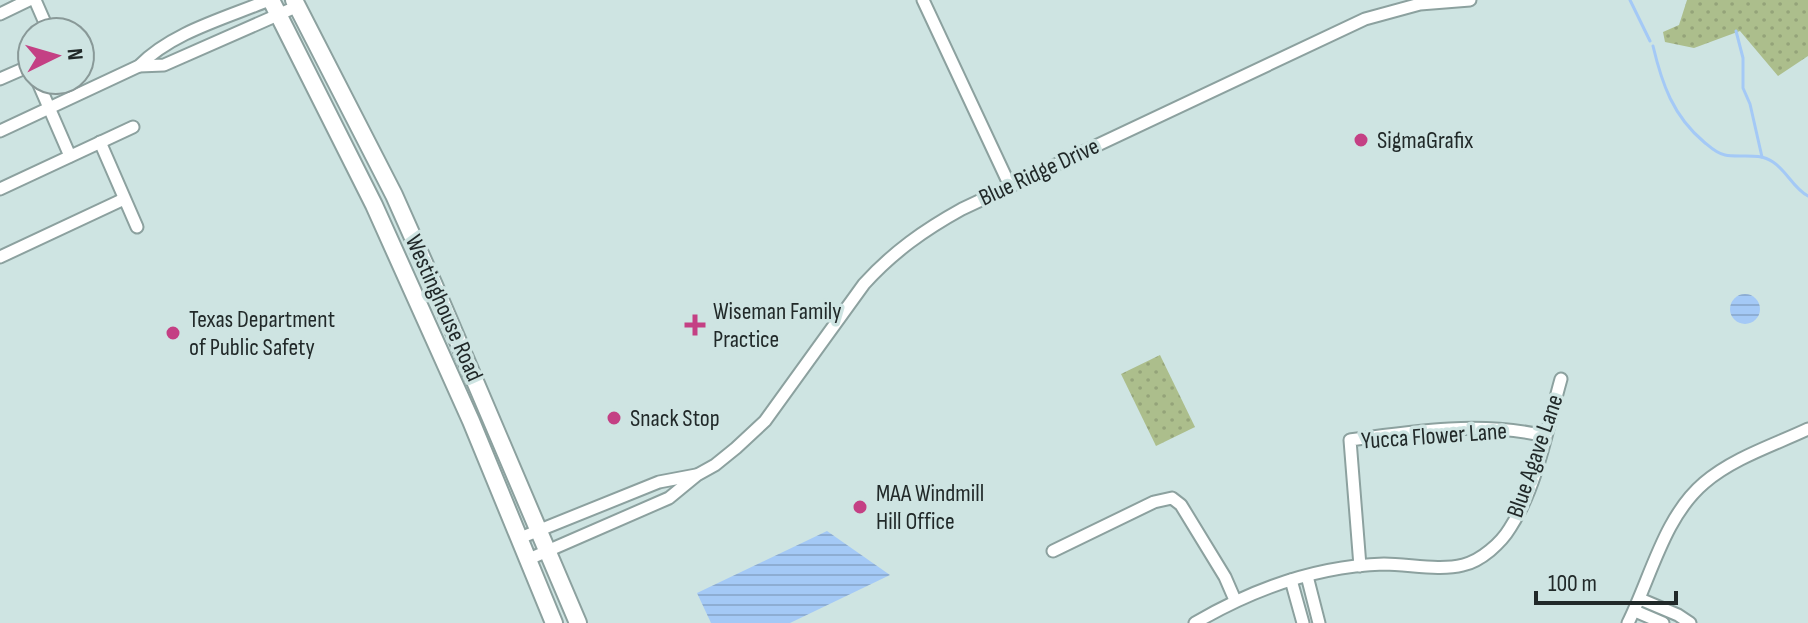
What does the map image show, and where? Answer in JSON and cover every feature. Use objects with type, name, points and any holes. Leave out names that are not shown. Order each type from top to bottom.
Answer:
[{"type":"main road","name":"Westinghouse Road","points":[[296,3],[394,195],[578,623]]},
{"type":"main road","name":"Westinghouse Road","points":[[272,5],[374,205],[554,623]]},
{"type":"street","points":[[0,14],[32,0]]},
{"type":"street","points":[[923,0],[1010,186]]},
{"type":"street","name":"Blue Ridge Drive","points":[[529,559],[669,498],[715,465],[765,421],[845,307],[882,264],[920,232],[1010,186],[1365,19],[1420,4],[1470,0]]},
{"type":"street","points":[[0,131],[139,66],[153,52],[272,5],[296,3]]},
{"type":"street","points":[[139,66],[164,65],[272,5]]},
{"type":"street","points":[[44,96],[70,156]]},
{"type":"street","points":[[0,189],[133,127]]},
{"type":"street","points":[[100,142],[137,227]]},
{"type":"street","points":[[0,257],[124,199]]},
{"type":"street","name":"Blue Agave Lane","points":[[1195,623],[1262,587],[1307,576],[1360,566],[1454,566],[1478,559],[1510,529],[1528,491],[1561,379]]},
{"type":"street","name":"Yucca Flower Lane","points":[[1360,566],[1350,440],[1486,427],[1510,428],[1545,436]]},
{"type":"street","points":[[1628,623],[1673,521],[1685,502],[1722,469],[1808,429]]},
{"type":"street","name":"Blue Ridge Drive","points":[[520,538],[659,482],[697,475]]},
{"type":"street","points":[[1053,551],[1154,502],[1172,498],[1181,505],[1225,577],[1235,600]]},
{"type":"street","points":[[1307,576],[1319,623]]},
{"type":"street","points":[[1291,580],[1303,623]]},
{"type":"street","points":[[1638,605],[1663,623]]},
{"type":"street","points":[[1638,605],[1678,615],[1690,623]]},
{"type":"green space","points":[[1687,0],[1808,0],[1808,56],[1778,76],[1740,31],[1694,48],[1665,42],[1663,32],[1679,25]]},
{"type":"green space","points":[[1160,355],[1195,427],[1156,446],[1121,374]]},
{"type":"water","points":[[1745,294],[1756,298],[1760,309],[1756,320],[1745,324],[1734,320],[1730,309],[1734,298]]},
{"type":"water","points":[[827,531],[890,575],[790,623],[711,623],[697,593]]},
{"type":"waterway","points":[[1630,0],[1650,41]]},
{"type":"waterway","points":[[1736,31],[1743,58],[1743,88],[1750,104],[1762,157]]},
{"type":"waterway","points":[[1653,46],[1670,98],[1693,132],[1722,154],[1768,159],[1808,196]]},
{"type":"place","name":"SigmaGrafix","points":[[1361,140]]},
{"type":"place","name":"Wiseman Family Practice","points":[[695,325]]},
{"type":"place","name":"Texas Department of Public Safety","points":[[173,333]]},
{"type":"place","name":"Snack Stop","points":[[614,418]]},
{"type":"place","name":"MAA Windmill Hill Office","points":[[860,507]]}]
